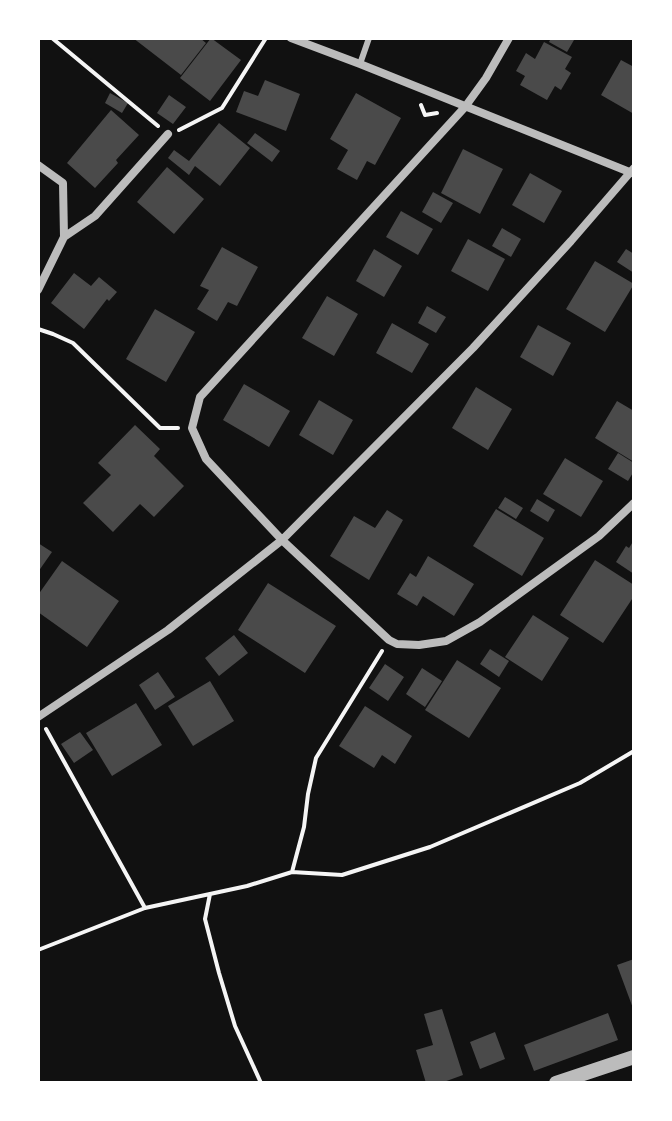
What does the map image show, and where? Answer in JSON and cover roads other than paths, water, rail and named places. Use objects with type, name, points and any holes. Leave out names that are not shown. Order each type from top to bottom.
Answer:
[{"type":"street","points":[[39,716],[168,630],[282,540],[473,348],[633,172],[291,38]]},
{"type":"street","points":[[509,38],[465,107],[200,397],[192,428],[206,459],[282,540],[397,644],[446,641],[480,622],[599,536],[634,503]]},
{"type":"street","points":[[64,237],[95,216],[168,134]]},
{"type":"street","points":[[38,165],[63,183],[64,237],[38,290]]},
{"type":"street","points":[[556,1083],[634,1057]]},
{"type":"lane","points":[[360,64],[369,38]]}]
